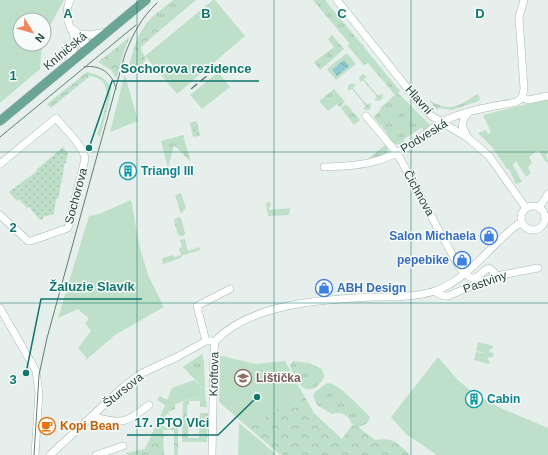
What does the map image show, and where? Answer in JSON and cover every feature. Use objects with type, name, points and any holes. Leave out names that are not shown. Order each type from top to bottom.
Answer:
[{"type":"main road","name":"Kníničská","points":[[0,121],[146,0]]},
{"type":"street","points":[[70,0],[67,9],[67,18],[75,32],[86,40],[88,48]]},
{"type":"street","name":"Hlavní","points":[[337,0],[420,104],[430,115],[468,138],[492,160],[526,208]]},
{"type":"street","points":[[522,98],[524,89],[519,17],[524,0]]},
{"type":"street","points":[[75,32],[90,35],[106,32]]},
{"type":"street","points":[[67,65],[74,48],[75,32]]},
{"type":"street","name":"Podveská","points":[[324,167],[354,166],[385,159],[411,145],[442,122],[469,112],[516,102],[522,98],[528,100],[548,96]]},
{"type":"street","points":[[468,138],[462,126],[464,118],[469,112]]},
{"type":"street","name":"Čichnova","points":[[366,116],[397,153],[459,267],[465,274]]},
{"type":"street","name":"Sochorova","points":[[0,164],[56,118],[85,155],[70,225],[65,230],[28,241],[0,215]]},
{"type":"street","points":[[539,208],[548,194]]},
{"type":"street","points":[[533,206],[539,208],[542,210],[545,227],[530,229],[522,222],[523,211],[526,208],[533,206]]},
{"type":"street","points":[[215,341],[224,331],[241,322],[277,308],[306,302],[420,295],[434,291],[454,282],[465,274],[511,230],[522,222]]},
{"type":"street","points":[[465,274],[476,278],[483,271],[490,268],[496,276]]},
{"type":"street","name":"Pastviny","points":[[434,291],[444,296],[449,295],[496,276],[538,268]]},
{"type":"street","points":[[206,341],[197,306],[230,289]]},
{"type":"street","points":[[0,308],[36,371],[39,393],[35,455]]},
{"type":"street","name":"Štursova","points":[[54,454],[122,388],[140,374],[177,357],[206,341],[215,341]]},
{"type":"street","name":"Kroftova","points":[[212,455],[215,341]]},
{"type":"street","points":[[92,416],[116,422],[126,421],[137,415],[149,405]]},
{"type":"street","points":[[96,455],[123,446]]},
{"type":"green space","points":[[0,0],[64,0],[52,22],[52,12],[12,12],[12,52],[41,52],[40,69],[0,103]]},
{"type":"green space","points":[[173,0],[196,0],[158,32],[158,12]]},
{"type":"green space","points":[[213,0],[215,0],[245,36],[177,94],[145,56]]},
{"type":"green space","points":[[313,0],[325,0],[400,91],[398,93],[429,124],[429,127],[423,132],[423,129],[421,128],[404,139],[405,143],[398,145],[391,140],[374,117],[381,109],[380,108],[395,95],[368,63],[364,65],[348,46],[349,43]]},
{"type":"green space","points":[[158,12],[158,32],[141,47],[146,59],[138,72],[128,70],[135,45],[141,31]]},
{"type":"green space","points":[[332,35],[344,49],[320,70],[314,62],[334,47],[328,39]]},
{"type":"green space","points":[[130,37],[125,48],[116,79],[112,71],[98,62]]},
{"type":"green space","points":[[347,53],[356,64],[336,80],[327,69]]},
{"type":"green space","points":[[87,72],[101,77],[111,87],[110,98],[100,137],[97,135],[105,109],[107,91],[104,84],[99,79],[90,76],[51,108],[47,104]]},
{"type":"green space","points":[[218,72],[230,87],[202,109],[190,95]]},
{"type":"green space","points":[[363,74],[367,76],[364,79],[378,96],[382,94],[383,98],[379,101],[374,100],[377,97],[363,80],[360,82],[359,77]]},
{"type":"green space","points":[[125,75],[138,121],[110,132],[124,77]]},
{"type":"green space","points":[[351,83],[356,85],[353,88],[367,105],[370,103],[370,109],[363,109],[366,106],[352,89],[348,91],[348,86]]},
{"type":"green space","points":[[334,89],[345,102],[340,107],[337,104],[328,111],[319,101]]},
{"type":"green space","points":[[478,94],[480,98],[479,101],[452,110],[439,108],[437,110],[429,100],[439,105],[452,107],[461,104]]},
{"type":"green space","points":[[548,99],[548,153],[546,155],[548,161],[546,162],[538,150],[529,157],[532,163],[528,167],[531,173],[526,177],[516,161],[513,165],[522,182],[516,184],[509,169],[507,169],[492,147],[478,133],[486,130],[488,134],[491,132],[483,115]]},
{"type":"green space","points":[[346,104],[360,120],[354,125],[341,108]]},
{"type":"green space","points":[[197,121],[200,136],[193,137],[190,123]]},
{"type":"green space","points":[[183,135],[191,162],[174,145],[168,168],[161,141]]},
{"type":"green space","points":[[385,145],[388,148],[387,154],[368,159]]},
{"type":"green space","points":[[63,147],[68,153],[63,169],[58,199],[56,199],[54,214],[43,217],[43,219],[40,220],[29,207],[27,208],[19,199],[17,201],[9,192],[37,171],[36,170]]},
{"type":"green space","points":[[181,193],[186,208],[181,214],[175,195]]},
{"type":"green space","points":[[131,200],[139,244],[148,275],[164,307],[115,335],[86,360],[86,357],[78,348],[91,331],[85,323],[89,319],[78,309],[58,318],[89,216],[99,214]]},
{"type":"green space","points":[[270,202],[271,206],[269,207],[269,210],[292,208],[290,209],[289,215],[268,216],[266,203]]},
{"type":"green space","points":[[179,217],[181,218],[185,233],[184,235],[180,236],[178,235],[174,221]]},
{"type":"green space","points":[[185,239],[188,251],[200,247],[200,250],[163,264],[162,258],[181,255],[179,248],[182,247],[180,240]]},
{"type":"green space","points":[[478,342],[493,346],[489,352],[494,353],[492,358],[488,357],[488,360],[490,361],[489,364],[474,360],[476,352],[489,354],[476,351]]},
{"type":"green space","points":[[202,354],[204,361],[205,390],[183,367]]},
{"type":"green space","points":[[222,356],[256,364],[285,361],[302,392],[249,428],[219,402],[220,357]]},
{"type":"green space","points":[[438,357],[456,378],[476,394],[499,407],[548,428],[548,455],[437,455],[406,434],[391,417]]},
{"type":"green space","points":[[293,361],[309,363],[322,369],[324,376],[322,381],[312,389],[303,388],[290,366]]},
{"type":"green space","points":[[194,380],[205,390],[205,394],[164,408],[165,405],[157,400],[160,396],[167,400],[172,388]]},
{"type":"green space","points":[[327,383],[338,387],[356,402],[370,417],[367,423],[358,427],[352,424],[349,418],[344,414],[332,414],[317,405],[313,396],[315,392]]},
{"type":"green space","points":[[302,392],[314,413],[342,439],[352,425],[358,427],[375,440],[387,439],[395,442],[410,455],[283,455],[278,453],[249,428]]},
{"type":"green space","points":[[205,394],[207,407],[200,407],[200,401],[189,401],[189,405],[187,405],[187,420],[188,438],[199,438],[200,413],[208,413],[207,442],[182,442],[183,402]]},
{"type":"green space","points":[[175,404],[175,409],[168,412],[169,413],[164,417],[164,427],[178,428],[178,455],[174,455],[174,430],[163,430],[164,455],[129,455],[126,453],[145,449],[164,408]]},
{"type":"green space","points":[[239,423],[276,454],[238,455]]},
{"type":"water","points":[[344,60],[349,66],[337,76],[332,70]]},
{"type":"tram line","points":[[34,455],[39,375],[47,338],[125,54],[146,14],[157,3]]},
{"type":"tram line","points":[[0,137],[136,25]]},
{"type":"tram line","points":[[84,67],[90,66],[100,68],[109,74],[116,89]]},
{"type":"railway","points":[[191,89],[214,70]]},
{"type":"place","name":"Sochorova rezidence","points":[[89,148]]},
{"type":"place","name":"Triangl III","points":[[128,171]]},
{"type":"place","name":"Salon Michaela","points":[[489,236]]},
{"type":"place","name":"pepebike","points":[[462,260]]},
{"type":"place","name":"ABH Design","points":[[324,288]]},
{"type":"place","name":"Žaluzie Slavík","points":[[26,373]]},
{"type":"place","name":"Lištička","points":[[243,378]]},
{"type":"place","name":"17. PTO Vlci","points":[[257,397]]},
{"type":"place","name":"Cabin","points":[[474,399]]},
{"type":"place","name":"Kopi Bean","points":[[47,426]]}]
